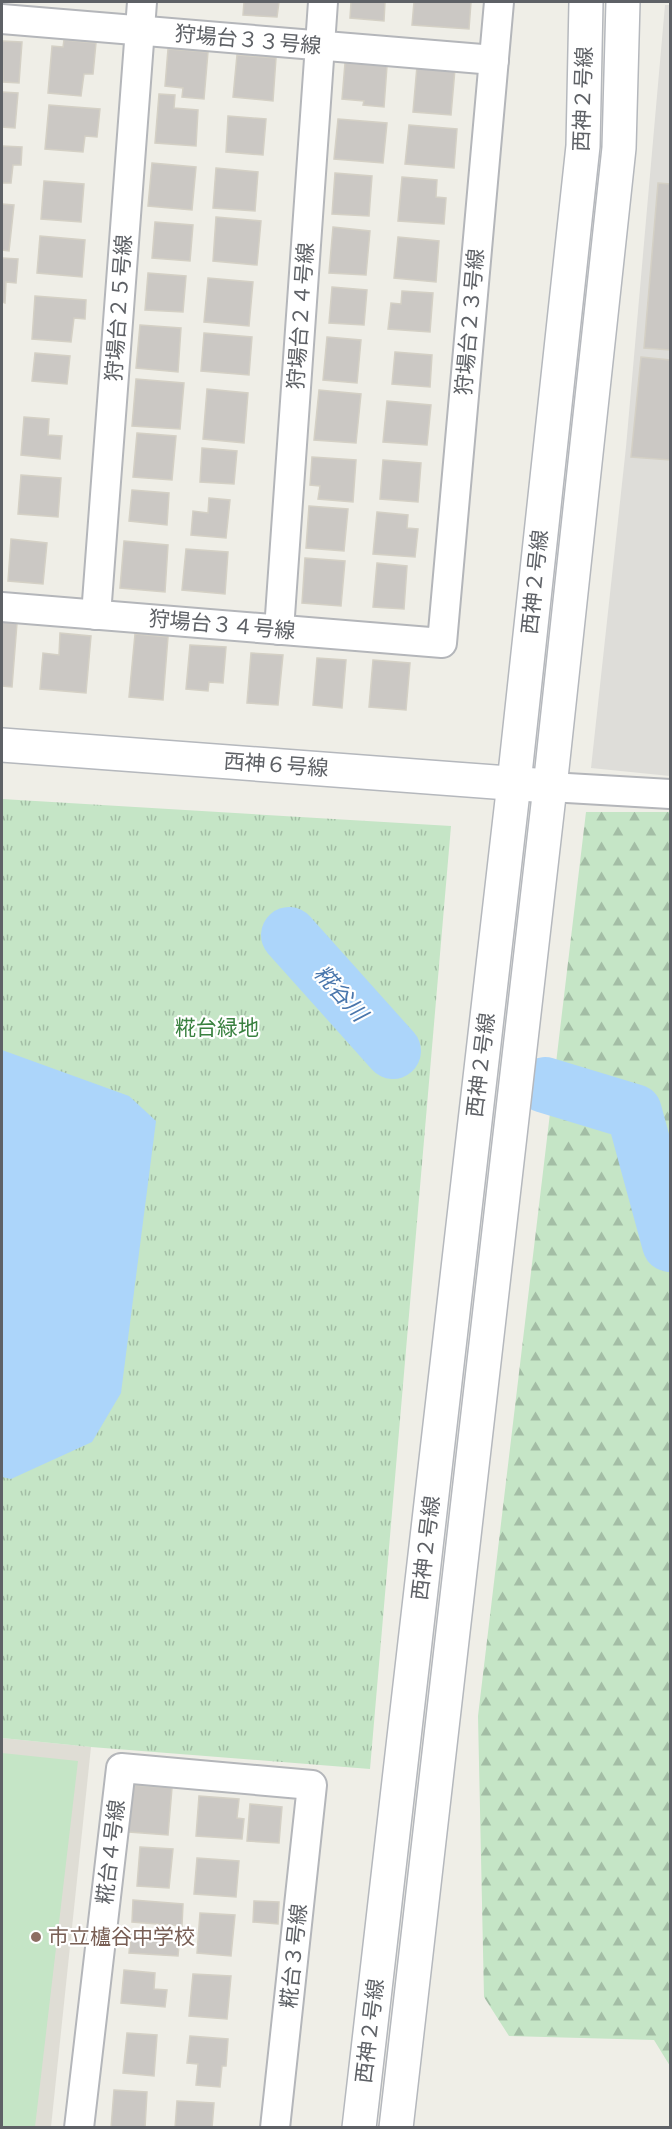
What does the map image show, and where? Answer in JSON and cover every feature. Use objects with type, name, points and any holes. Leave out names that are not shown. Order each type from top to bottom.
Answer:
[{"type":"street","name":"狩場台２５号線","points":[[96,615],[142,2]]},
{"type":"street","name":"狩場台２４号線","points":[[279,630],[323,2]]},
{"type":"street","name":"狩場台２３号線","points":[[442,643],[499,2]]},
{"type":"street","name":"西神２号線","points":[[359,2127],[514,783],[583,146],[586,2]]},
{"type":"street","name":"西神２号線","points":[[396,2127],[550,787],[620,148],[623,2]]},
{"type":"street","name":"狩場台３３号線","points":[[2,19],[494,60]]},
{"type":"street","name":"狩場台３４号線","points":[[2,607],[442,643]]},
{"type":"street","name":"西神６号線","points":[[2,745],[550,787]]},
{"type":"street","points":[[550,787],[670,794]]},
{"type":"street","name":"糀台４号線","points":[[79,2127],[121,1768],[312,1785]]},
{"type":"street","name":"糀台３号線","points":[[275,2127],[312,1785]]},
{"type":"shaded area","points":[[665,5],[670,5],[670,776],[591,768],[626,447]]},
{"type":"shaded area","name":"市立櫨谷中学校","points":[[2,1738],[91,1747],[51,2127],[2,2127]]},
{"type":"green space","name":"糀台緑地","points":[[2,799],[451,826],[370,1769],[2,1738]]},
{"type":"green space","points":[[586,812],[670,812],[670,2066],[654,2040],[509,2036],[484,1997],[478,1716]]},
{"type":"green space","name":"市立櫨谷中学校","points":[[2,1753],[78,1761],[35,2127],[2,2127]]},
{"type":"water","points":[[2,1050],[129,1096],[156,1121],[121,1393],[92,1442],[11,1479],[2,1477]]},
{"type":"building","points":[[244,2],[279,2],[277,17],[243,15]]},
{"type":"building","points":[[351,2],[385,2],[384,21],[350,18]]},
{"type":"building","points":[[414,2],[471,2],[469,29],[412,25]]},
{"type":"building","points":[[64,40],[96,43],[93,74],[84,74],[81,96],[48,93],[52,46],[63,47]]},
{"type":"building","points":[[2,41],[22,42],[19,83],[3,82]]},
{"type":"building","points":[[168,49],[208,52],[204,99],[182,97],[183,88],[165,86]]},
{"type":"building","points":[[237,55],[276,58],[273,101],[233,97]]},
{"type":"building","points":[[345,63],[387,66],[384,107],[363,105],[364,101],[342,99]]},
{"type":"building","points":[[417,66],[455,69],[451,115],[413,112]]},
{"type":"building","points":[[2,92],[18,93],[15,128],[2,127]]},
{"type":"building","points":[[159,94],[175,95],[174,108],[198,110],[196,146],[155,143]]},
{"type":"building","points":[[49,105],[100,109],[97,137],[85,136],[83,152],[45,149]]},
{"type":"building","points":[[228,116],[266,119],[263,155],[226,152]]},
{"type":"building","points":[[338,119],[387,123],[383,163],[334,159]]},
{"type":"building","points":[[409,125],[457,129],[454,168],[405,164]]},
{"type":"building","points":[[2,146],[22,147],[21,165],[13,165],[11,183],[2,183]]},
{"type":"building","points":[[152,163],[196,167],[192,210],[148,206]]},
{"type":"building","points":[[216,168],[258,172],[255,211],[213,208]]},
{"type":"building","points":[[335,173],[372,176],[369,216],[332,214]]},
{"type":"building","points":[[402,177],[437,180],[436,197],[446,198],[444,224],[398,221]]},
{"type":"building","points":[[44,181],[84,184],[81,222],[41,219]]},
{"type":"building","points":[[658,183],[670,184],[670,350],[644,348]]},
{"type":"building","points":[[2,204],[14,205],[9,251],[2,250]]},
{"type":"building","points":[[216,217],[261,221],[257,265],[213,261]]},
{"type":"building","points":[[155,222],[193,225],[190,261],[152,258]]},
{"type":"building","points":[[333,227],[370,231],[366,275],[329,273]]},
{"type":"building","points":[[40,236],[85,240],[82,277],[37,273]]},
{"type":"building","points":[[398,237],[439,241],[436,282],[394,278]]},
{"type":"building","points":[[2,258],[18,259],[16,283],[6,282],[5,303],[2,302]]},
{"type":"building","points":[[148,273],[186,276],[183,312],[145,310]]},
{"type":"building","points":[[208,278],[253,282],[249,326],[204,322]]},
{"type":"building","points":[[332,287],[367,290],[364,325],[329,323]]},
{"type":"building","points":[[402,291],[433,293],[430,332],[388,329],[391,303],[401,304]]},
{"type":"building","points":[[35,296],[86,300],[85,319],[74,318],[71,342],[32,339]]},
{"type":"building","points":[[140,325],[181,328],[178,372],[136,368]]},
{"type":"building","points":[[204,333],[252,337],[249,375],[201,371]]},
{"type":"building","points":[[327,337],[361,340],[357,383],[323,380]]},
{"type":"building","points":[[395,352],[432,355],[430,387],[392,384]]},
{"type":"building","points":[[35,353],[70,356],[67,384],[32,381]]},
{"type":"building","points":[[641,357],[670,360],[670,460],[631,457]]},
{"type":"building","points":[[136,379],[184,383],[180,429],[132,426]]},
{"type":"building","points":[[207,389],[248,393],[244,443],[203,439]]},
{"type":"building","points":[[319,390],[361,394],[356,443],[314,440]]},
{"type":"building","points":[[387,401],[431,405],[427,445],[383,442]]},
{"type":"building","points":[[24,417],[49,419],[48,435],[62,436],[60,459],[21,455]]},
{"type":"building","points":[[137,433],[176,436],[172,480],[133,477]]},
{"type":"building","points":[[202,448],[237,451],[234,484],[200,482]]},
{"type":"building","points":[[312,457],[356,460],[353,502],[318,499],[320,486],[310,485]]},
{"type":"building","points":[[383,460],[421,463],[418,502],[380,499]]},
{"type":"building","points":[[21,475],[61,478],[58,517],[18,514]]},
{"type":"building","points":[[132,490],[169,493],[167,525],[129,521]]},
{"type":"building","points":[[209,498],[230,500],[226,538],[191,535],[193,511],[208,513]]},
{"type":"building","points":[[309,506],[348,509],[344,551],[306,548]]},
{"type":"building","points":[[377,512],[408,515],[407,528],[418,529],[415,557],[373,554]]},
{"type":"building","points":[[11,539],[47,543],[43,584],[8,581]]},
{"type":"building","points":[[124,541],[168,545],[165,592],[120,588]]},
{"type":"building","points":[[186,549],[228,552],[225,594],[182,590]]},
{"type":"building","points":[[305,558],[345,561],[341,606],[302,603]]},
{"type":"building","points":[[377,563],[407,566],[404,609],[373,607]]},
{"type":"building","points":[[2,621],[17,623],[12,687],[2,686]]},
{"type":"building","points":[[60,633],[91,636],[86,693],[40,689],[43,653],[59,655]]},
{"type":"building","points":[[135,634],[168,637],[163,700],[129,697]]},
{"type":"building","points":[[190,645],[226,647],[223,683],[209,682],[208,691],[186,689]]},
{"type":"building","points":[[251,653],[283,655],[278,705],[247,703]]},
{"type":"building","points":[[317,658],[346,660],[342,708],[313,705]]},
{"type":"building","points":[[373,660],[410,663],[406,710],[369,707]]},
{"type":"building","points":[[133,1785],[172,1788],[168,1835],[129,1832]]},
{"type":"building","points":[[199,1796],[239,1799],[237,1818],[244,1819],[242,1839],[196,1836]]},
{"type":"building","points":[[250,1804],[282,1807],[279,1843],[247,1841]]},
{"type":"building","points":[[140,1847],[173,1849],[169,1888],[137,1886]]},
{"type":"building","points":[[197,1858],[239,1861],[236,1897],[194,1894]]},
{"type":"building","points":[[133,1900],[183,1904],[182,1926],[132,1922]]},
{"type":"building","points":[[254,1901],[279,1902],[278,1924],[253,1922]]},
{"type":"building","points":[[200,1913],[235,1915],[231,1956],[197,1953]]},
{"type":"building","points":[[131,1931],[180,1935],[178,1956],[129,1953]]},
{"type":"building","points":[[124,1970],[155,1973],[154,1989],[167,1990],[165,2007],[121,2003]]},
{"type":"building","points":[[193,1974],[231,1976],[227,2019],[189,2016]]},
{"type":"building","points":[[127,2033],[157,2035],[154,2076],[123,2073]]},
{"type":"building","points":[[190,2036],[228,2039],[226,2066],[222,2066],[220,2087],[196,2085],[198,2064],[187,2063]]},
{"type":"building","points":[[114,2090],[147,2092],[145,2128],[111,2128]]},
{"type":"building","points":[[177,2101],[214,2103],[212,2128],[175,2128]]},
{"type":"waterway","name":"糀谷川","points":[[289,935],[393,1051]]},
{"type":"waterway","name":"糀谷川","points":[[545,1085],[634,1112],[670,1244]]},
{"type":"place","name":"市立櫨谷中学校","points":[[36,1937]]}]
